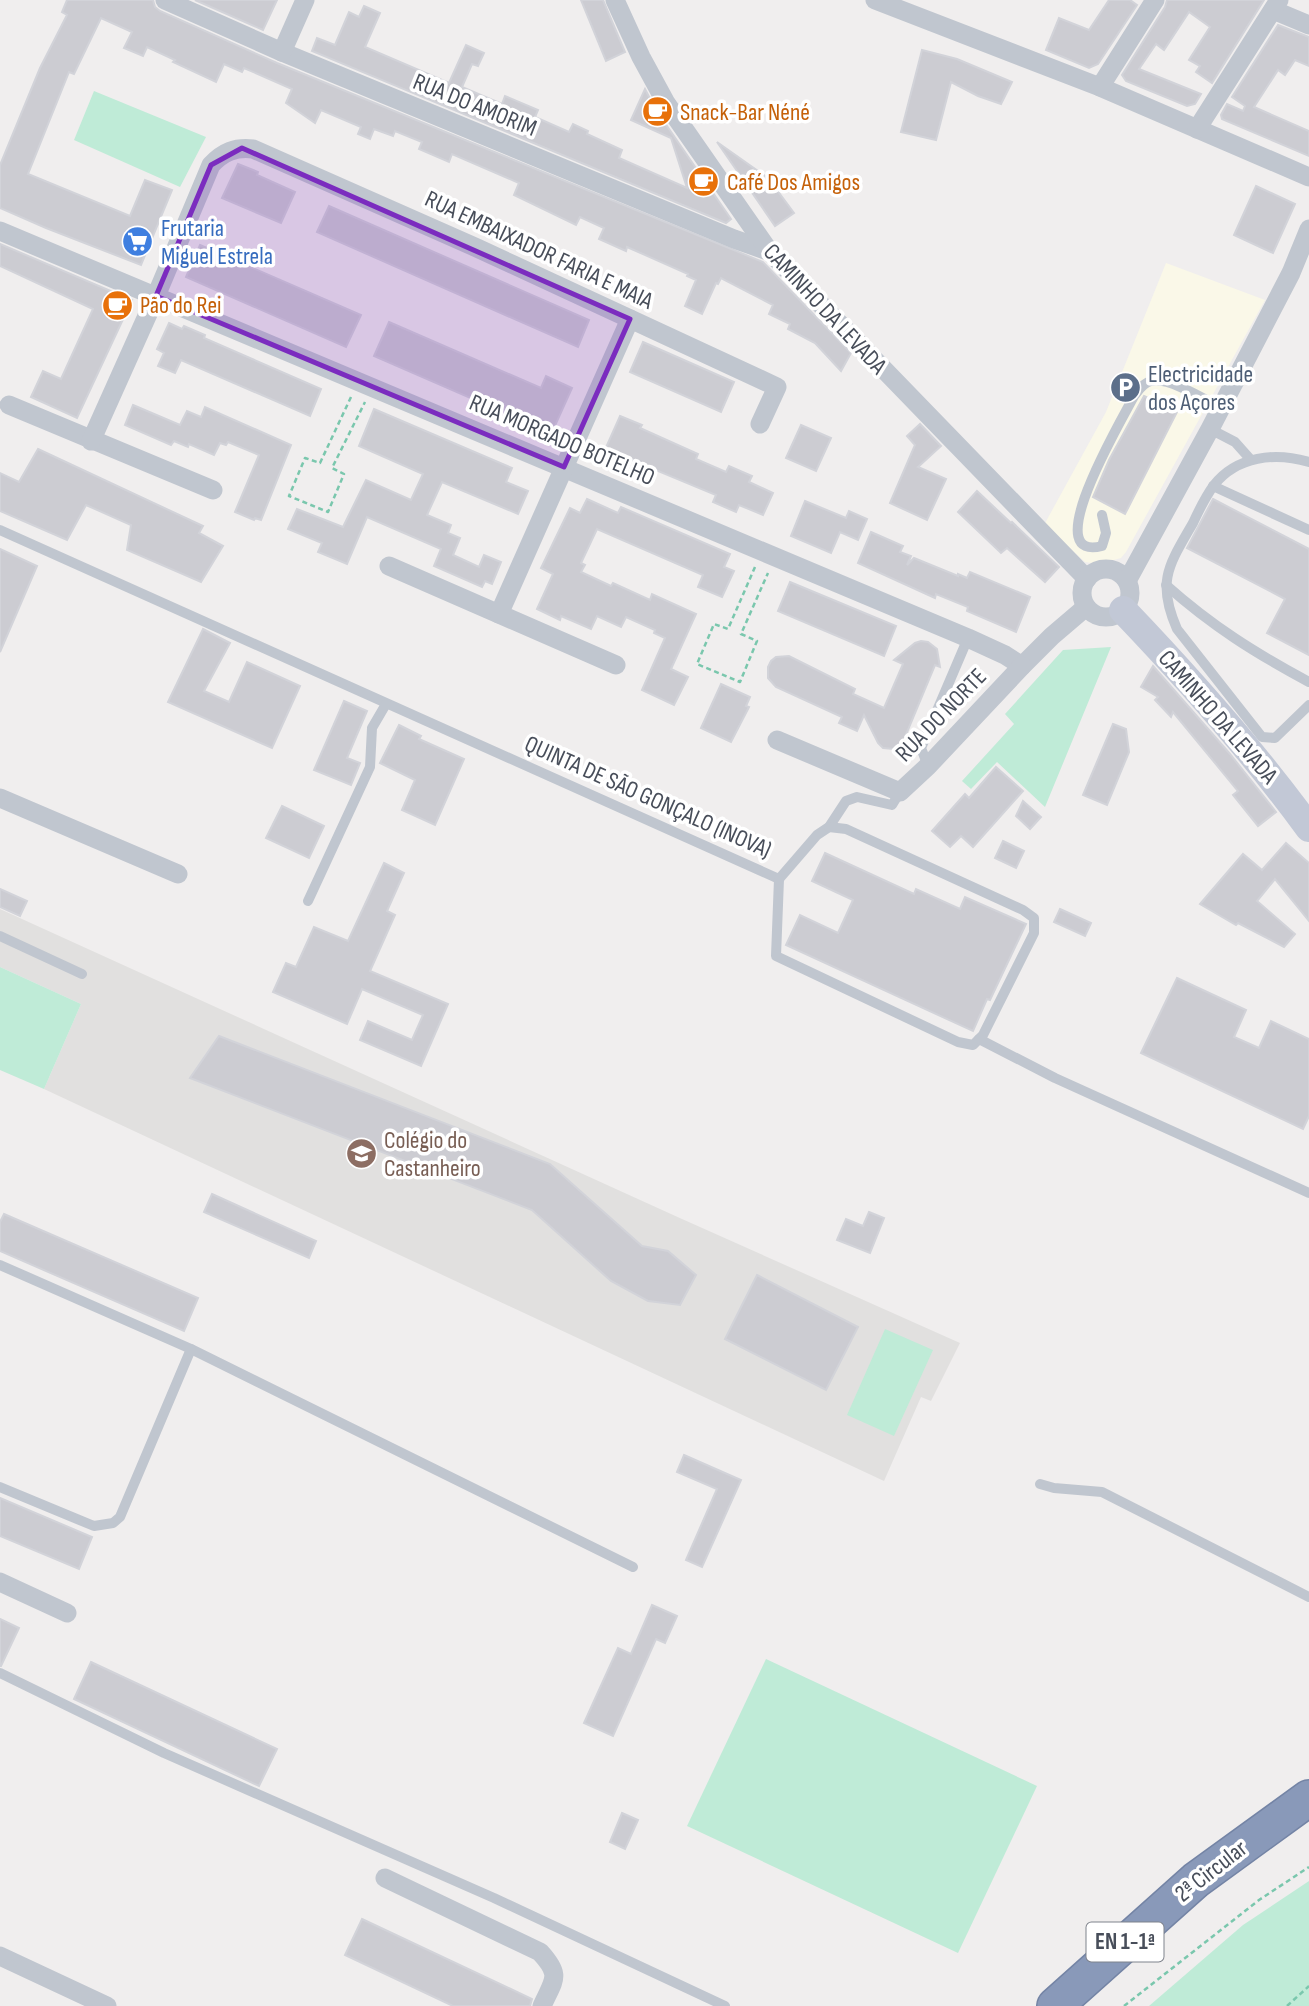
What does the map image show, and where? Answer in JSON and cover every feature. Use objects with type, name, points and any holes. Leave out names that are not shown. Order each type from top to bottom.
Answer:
[{"type":"highway","name":"2ª Circular","points":[[1055,2006],[1196,1880],[1309,1798]]},
{"type":"highway","name":"2ª Circular","points":[[1085,2006],[1182,1920],[1233,1879],[1309,1825]]},
{"type":"street","name":"RUA DO AMORIM","points":[[165,0],[282,52],[734,239],[769,251]]},
{"type":"street","points":[[282,52],[305,0]]},
{"type":"street","name":"CAMINHO DA LEVADA","points":[[615,0],[666,103],[769,251],[1087,579]]},
{"type":"street","points":[[875,0],[1100,87],[1309,177]]},
{"type":"street","points":[[1100,87],[1155,0]]},
{"type":"street","points":[[1197,129],[1276,5],[1309,25]]},
{"type":"street","name":"RUA EMBAIXADOR FARIA E MAIA","points":[[156,296],[211,165],[230,150],[253,149],[777,387],[760,424]]},
{"type":"street","points":[[1126,581],[1210,429],[1290,273],[1309,229]]},
{"type":"street","name":"RUA MORGADO BOTELHO","points":[[0,231],[968,638],[1022,666]]},
{"type":"street","points":[[91,440],[156,296]]},
{"type":"street","points":[[499,614],[630,319]]},
{"type":"street","points":[[9,405],[214,490]]},
{"type":"street","points":[[389,566],[616,665]]},
{"type":"street","points":[[1110,569],[1126,581],[1130,593],[1123,610],[1117,614],[1104,617],[1086,607],[1082,593],[1087,579],[1097,571],[1110,569]]},
{"type":"street","points":[[1022,666],[1086,607]]},
{"type":"street","name":"CAMINHO DA LEVADA","points":[[1123,610],[1181,671],[1277,784],[1309,828]]},
{"type":"street","name":"RUA DO NORTE","points":[[777,740],[900,793],[1022,666]]},
{"type":"street","points":[[0,798],[178,874]]},
{"type":"street","points":[[0,1583],[67,1614]]},
{"type":"street","points":[[385,1878],[540,1952],[552,1965],[555,1979],[542,2006]]},
{"type":"street","points":[[0,1956],[107,2006]]},
{"type":"lane","points":[[1102,516],[1106,533],[1102,546],[1090,549],[1084,547],[1076,531],[1086,491],[1133,396],[1143,384],[1154,379],[1173,385],[1220,408]]},
{"type":"lane","points":[[1210,429],[1235,442],[1251,460]]},
{"type":"lane","points":[[1309,462],[1285,457],[1260,457],[1227,471],[1213,486],[1169,565],[1166,585],[1169,611],[1177,629],[1262,737],[1275,738],[1309,705]]},
{"type":"lane","points":[[1213,486],[1309,530]]},
{"type":"lane","name":"QUINTA DE SÃO GONÇALO (INOVA)","points":[[0,530],[779,879],[817,835],[829,827],[846,801],[857,797],[892,805],[900,793]]},
{"type":"lane","points":[[1166,585],[1220,630],[1309,682]]},
{"type":"lane","points":[[928,766],[921,748],[968,638]]},
{"type":"lane","points":[[307,901],[370,767],[372,728],[386,704]]},
{"type":"lane","points":[[779,879],[776,956],[958,1042],[972,1045],[984,1035],[1034,933],[1034,918],[1024,910],[846,829],[829,827]]},
{"type":"lane","points":[[0,936],[82,974]]},
{"type":"lane","points":[[979,1039],[1055,1078],[1309,1193]]},
{"type":"lane","points":[[0,1265],[191,1349],[633,1567]]},
{"type":"lane","points":[[0,1487],[93,1526],[113,1523],[120,1517],[191,1349]]},
{"type":"lane","points":[[1040,1484],[1054,1488],[1102,1492],[1309,1597]]},
{"type":"lane","points":[[0,1673],[164,1753],[494,1898],[726,2006]]},
{"type":"path","points":[[365,384],[332,468],[344,474],[328,512],[289,496],[305,458],[320,463],[365,384]]},
{"type":"path","points":[[768,553],[741,634],[757,641],[740,682],[697,664],[714,624],[728,629],[768,553]]},
{"type":"path","points":[[1124,2006],[1259,1900],[1309,1867]]},
{"type":"path","points":[[1287,2006],[1309,1986]]},
{"type":"highlighted area","points":[[242,148],[630,319],[564,467],[156,296],[211,165]]},
{"type":"shaded area","name":"Electricidade dos Açores","points":[[1166,263],[1265,300],[1126,552],[1121,558],[1099,564],[1085,562],[1044,525],[1106,412]]},
{"type":"shaded area","name":"Colégio do Castanheiro","points":[[0,909],[960,1343],[931,1401],[921,1397],[884,1481],[44,1089],[81,1004],[0,967]]},
{"type":"green space","points":[[94,91],[206,137],[180,187],[74,140]]},
{"type":"green space","points":[[1111,647],[1045,807],[997,762],[971,789],[962,781],[1014,724],[1005,714],[1063,650]]},
{"type":"green space","points":[[0,967],[81,1004],[44,1089],[0,1070]]},
{"type":"green space","points":[[885,1329],[933,1350],[894,1436],[847,1415]]},
{"type":"green space","points":[[766,1659],[1037,1786],[958,1953],[687,1826]]},
{"type":"green space","points":[[1309,1881],[1309,2006],[1149,2006],[1243,1925]]},
{"type":"building","points":[[67,0],[153,0],[160,11],[277,63],[763,262],[851,353],[841,371],[815,343],[788,329],[790,324],[769,314],[773,305],[721,278],[702,314],[685,306],[696,280],[687,276],[688,274],[627,247],[626,251],[599,239],[604,228],[580,217],[576,225],[514,195],[519,183],[452,154],[449,162],[419,149],[422,142],[395,131],[393,136],[374,129],[370,139],[358,134],[361,127],[321,110],[315,123],[286,103],[292,89],[244,68],[242,72],[224,64],[216,82],[147,47],[143,56],[124,48],[132,32],[101,18],[74,74],[69,72],[28,174],[130,216],[145,180],[172,190],[141,265],[0,208],[0,165],[40,68],[67,15],[62,12]]},
{"type":"building","points":[[195,0],[277,0],[263,30]]},
{"type":"building","points":[[581,0],[603,0],[625,52],[606,61]]},
{"type":"building","points":[[1109,0],[1130,0],[1137,5],[1098,64],[1089,68],[1046,50],[1059,18],[1089,30]]},
{"type":"building","points":[[1167,0],[1264,0],[1212,83],[1196,72],[1200,66],[1189,60],[1210,27],[1189,12],[1164,50],[1156,44],[1139,69],[1201,94],[1195,104],[1187,106],[1126,81],[1122,75]]},
{"type":"building","points":[[364,6],[380,13],[365,47],[449,83],[466,45],[484,53],[478,66],[472,64],[462,87],[502,104],[505,96],[538,110],[535,117],[569,132],[573,124],[588,131],[587,134],[622,150],[619,158],[687,188],[671,138],[631,120],[645,89],[656,110],[731,219],[726,223],[312,51],[317,38],[335,45],[349,12],[359,17]]},
{"type":"building","points":[[1278,25],[1309,37],[1309,66],[1295,60],[1285,75],[1278,70],[1254,107],[1309,131],[1309,156],[1222,119],[1221,115],[1227,104],[1243,111],[1245,106],[1232,97]]},
{"type":"building","points":[[922,50],[957,59],[1012,82],[1001,104],[951,82],[936,140],[901,132]]},
{"type":"building","points":[[717,142],[768,178],[794,213],[775,226]]},
{"type":"building","points":[[238,164],[295,192],[281,223],[222,198]]},
{"type":"building","points":[[1256,186],[1295,204],[1273,253],[1234,235]]},
{"type":"building","points":[[329,206],[589,320],[578,347],[317,232]]},
{"type":"building","points":[[0,244],[132,300],[77,418],[31,397],[43,371],[61,379],[93,309],[0,266]]},
{"type":"building","points":[[200,245],[361,315],[346,347],[186,277]]},
{"type":"building","points":[[389,322],[541,388],[546,376],[572,388],[554,428],[509,408],[507,414],[374,356]]},
{"type":"building","points":[[169,323],[205,335],[204,338],[321,389],[310,416],[181,360],[175,373],[158,366],[164,353],[157,349]]},
{"type":"building","points":[[643,342],[734,382],[721,412],[630,372]]},
{"type":"building","points":[[1144,396],[1177,412],[1125,514],[1093,497],[1109,460]]},
{"type":"building","points":[[133,405],[180,425],[187,411],[201,417],[205,407],[291,445],[261,520],[235,512],[259,455],[228,442],[226,445],[220,443],[214,455],[189,444],[188,447],[174,441],[171,445],[125,425]]},
{"type":"building","points":[[374,409],[512,468],[506,482],[528,491],[518,514],[442,482],[427,515],[451,525],[448,533],[460,538],[453,555],[479,567],[484,555],[501,562],[492,584],[485,581],[482,587],[434,566],[441,549],[367,517],[347,564],[318,552],[322,543],[288,529],[297,509],[343,527],[366,480],[411,500],[423,474],[359,446]]},
{"type":"building","points":[[620,416],[698,454],[696,459],[726,472],[729,466],[752,476],[749,482],[773,493],[763,515],[739,505],[736,512],[713,502],[716,495],[627,458],[626,461],[604,452]]},
{"type":"building","points":[[920,424],[941,446],[918,467],[946,479],[927,520],[890,503],[915,445],[907,436]]},
{"type":"building","points":[[801,425],[831,438],[816,471],[786,458]]},
{"type":"building","points":[[38,449],[203,526],[199,533],[223,546],[201,582],[127,550],[131,525],[86,505],[67,540],[0,511],[0,473],[19,482]]},
{"type":"building","points":[[977,491],[1059,567],[1045,582],[1007,548],[1001,553],[958,512]]},
{"type":"building","points":[[587,499],[618,513],[621,507],[730,554],[724,567],[734,571],[722,597],[698,587],[703,575],[597,529],[581,563],[585,565],[581,572],[611,586],[613,583],[650,600],[652,594],[696,614],[671,669],[688,677],[674,705],[642,690],[665,638],[654,633],[655,630],[626,617],[621,627],[597,616],[591,629],[561,616],[560,620],[537,609],[553,574],[541,568],[570,508],[580,513]]},
{"type":"building","points":[[1213,499],[1309,549],[1309,655],[1267,633],[1285,599],[1187,548]]},
{"type":"building","points":[[805,501],[846,518],[849,511],[867,519],[858,540],[840,532],[831,553],[791,536]]},
{"type":"building","points":[[871,532],[903,546],[900,552],[911,556],[907,565],[914,558],[958,576],[967,578],[970,572],[1030,597],[1016,632],[967,611],[968,607],[936,594],[935,598],[858,563]]},
{"type":"building","points":[[0,549],[37,566],[0,652]]},
{"type":"building","points":[[790,582],[896,626],[884,656],[778,611]]},
{"type":"building","points":[[203,629],[230,643],[204,691],[229,702],[247,662],[300,686],[272,748],[168,702]]},
{"type":"building","points":[[921,641],[928,642],[937,649],[940,667],[935,665],[905,737],[910,739],[894,749],[883,748],[878,743],[864,715],[857,731],[839,723],[842,717],[776,687],[768,678],[771,661],[776,657],[789,656],[855,689],[853,694],[884,708],[903,664],[894,660]]},
{"type":"building","points":[[1153,666],[1230,754],[1276,812],[1258,826],[1233,795],[1238,791],[1173,712],[1171,717],[1155,700],[1158,697],[1141,687]]},
{"type":"building","points":[[721,684],[750,697],[746,706],[749,707],[731,742],[701,728]]},
{"type":"building","points":[[344,701],[367,711],[347,758],[360,763],[351,785],[314,770]]},
{"type":"building","points":[[1113,724],[1126,729],[1129,752],[1107,805],[1083,795]]},
{"type":"building","points":[[399,725],[421,736],[419,739],[464,759],[435,825],[402,810],[415,780],[380,763]]},
{"type":"building","points":[[996,767],[1023,791],[973,847],[961,836],[950,847],[932,831],[965,794],[969,798]]},
{"type":"building","points":[[1023,801],[1041,817],[1030,829],[1016,816]]},
{"type":"building","points":[[282,806],[324,826],[309,858],[266,838]]},
{"type":"building","points":[[1003,841],[1024,851],[1016,868],[995,858]]},
{"type":"building","points":[[1286,843],[1309,863],[1309,921],[1275,879],[1257,901],[1295,934],[1284,947],[1238,923],[1236,925],[1200,904],[1243,854],[1262,870]]},
{"type":"building","points":[[825,853],[914,894],[916,889],[960,909],[965,897],[1026,924],[973,1031],[786,945],[800,915],[838,933],[853,900],[812,881]]},
{"type":"building","points":[[384,863],[404,873],[387,911],[395,915],[370,971],[448,1004],[421,1066],[360,1040],[368,1021],[412,1040],[423,1015],[362,989],[347,1024],[273,992],[286,963],[296,967],[314,927],[348,941]]},
{"type":"building","points":[[0,889],[27,901],[20,916],[0,907]]},
{"type":"building","points":[[1060,909],[1091,923],[1085,936],[1054,922]]},
{"type":"building","points":[[1177,978],[1246,1010],[1234,1037],[1259,1048],[1271,1021],[1309,1039],[1309,1116],[1303,1129],[1141,1053]]},
{"type":"building","points":[[219,1036],[550,1164],[642,1246],[668,1251],[696,1275],[680,1305],[648,1301],[611,1281],[532,1210],[190,1078]]},
{"type":"building","points":[[212,1194],[316,1241],[309,1258],[204,1212]]},
{"type":"building","points":[[869,1212],[884,1218],[870,1253],[837,1240],[846,1219],[863,1226]]},
{"type":"building","points":[[4,1214],[198,1298],[184,1331],[0,1251],[0,1222]]},
{"type":"building","points":[[757,1275],[858,1327],[826,1390],[725,1339]]},
{"type":"building","points":[[684,1455],[741,1480],[702,1567],[686,1560],[717,1489],[677,1472]]},
{"type":"building","points":[[0,1498],[92,1537],[79,1569],[0,1536]]},
{"type":"building","points":[[652,1605],[677,1616],[665,1643],[656,1639],[613,1736],[584,1723],[618,1648],[631,1654]]},
{"type":"building","points":[[0,1619],[19,1628],[1,1666],[0,1666]]},
{"type":"building","points":[[91,1662],[277,1749],[259,1786],[74,1699]]},
{"type":"building","points":[[622,1813],[638,1820],[625,1849],[610,1842]]},
{"type":"building","points":[[362,1919],[532,1999],[530,2006],[453,2006],[345,1955]]},
{"type":"place","name":"Snack-Bar Néné","points":[[657,112]]},
{"type":"place","name":"Café Dos Amigos","points":[[704,182]]},
{"type":"place","name":"Frutaria Miguel Estrela","points":[[138,242]]},
{"type":"place","name":"Pão do Rei","points":[[117,305]]},
{"type":"place","name":"Electricidade dos Açores","points":[[1125,388]]},
{"type":"place","name":"Colégio do Castanheiro","points":[[361,1154]]}]
